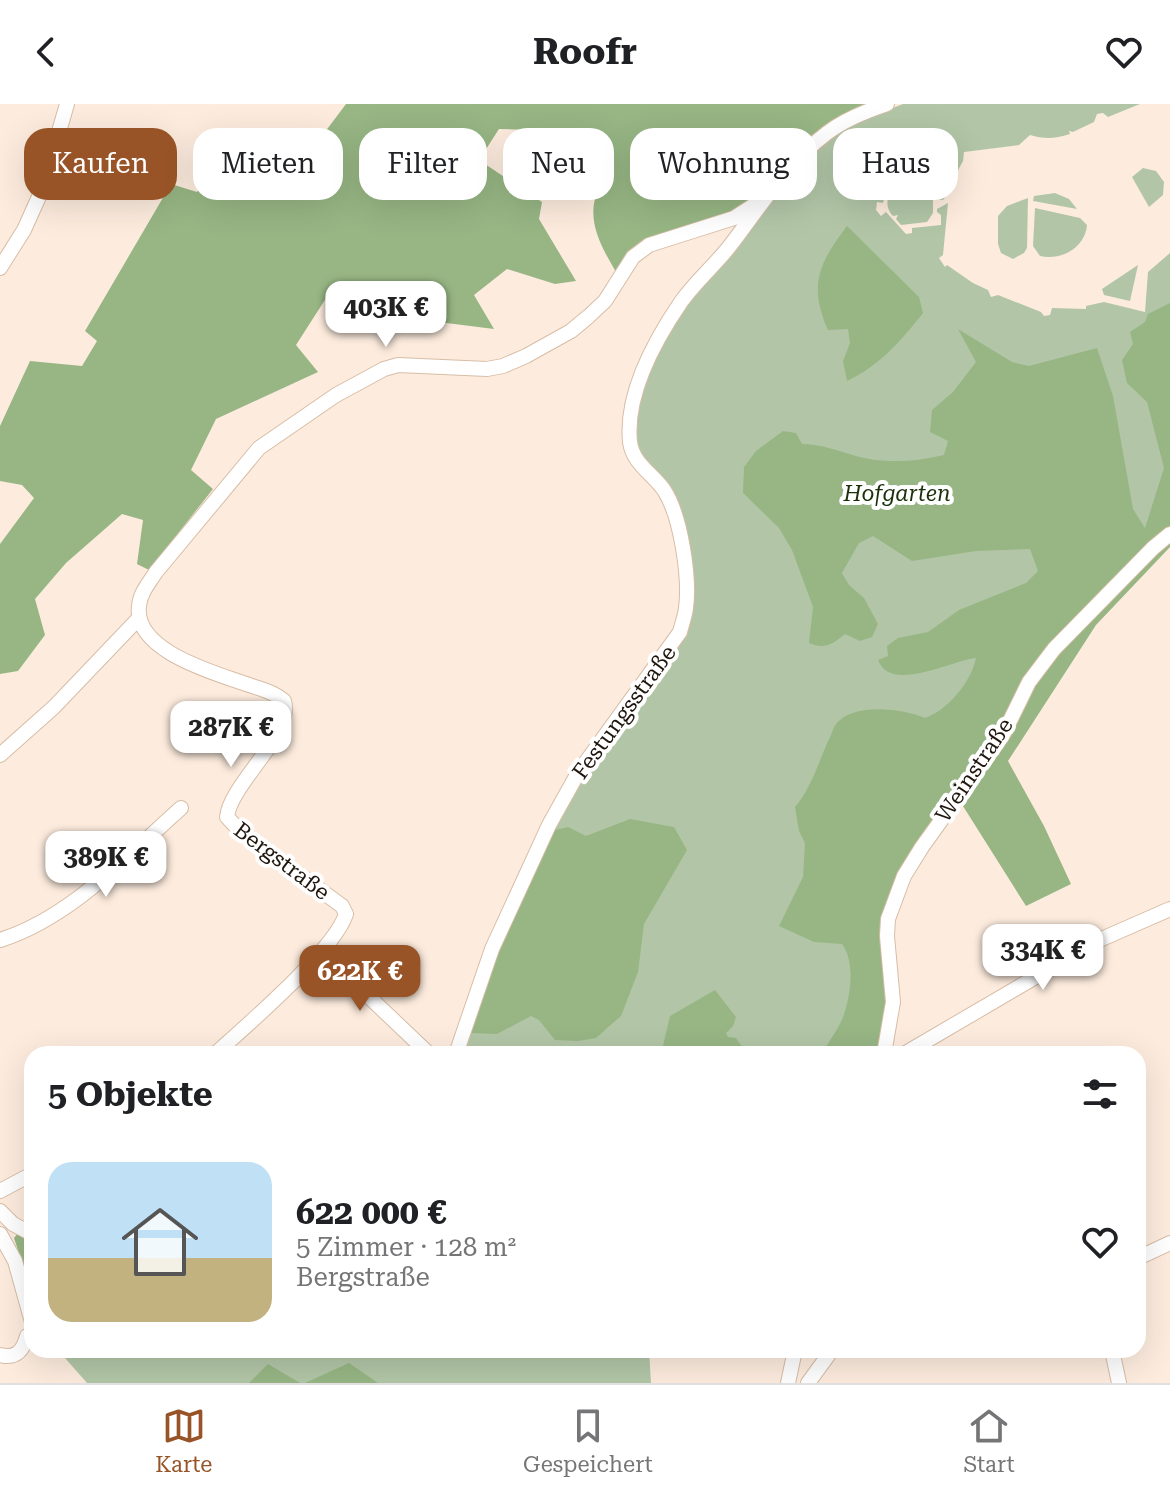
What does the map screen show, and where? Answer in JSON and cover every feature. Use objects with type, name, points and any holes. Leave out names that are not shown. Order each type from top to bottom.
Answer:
[{"type":"street","points":[[0,268],[24,230],[42,190],[67,104]]},
{"type":"street","points":[[817,141],[851,117],[887,104]]},
{"type":"street","points":[[0,755],[54,707],[139,618],[142,594],[156,572],[259,448],[276,434],[336,395],[384,369],[409,364],[487,369],[526,356],[571,331],[589,316],[605,301],[637,254],[649,245],[734,218],[762,200]]},
{"type":"street","name":"Festungsstraße","points":[[459,1046],[492,949],[549,825],[578,773],[680,632],[686,609],[686,588],[676,524],[662,488],[634,455],[630,432],[631,411],[638,385],[681,301],[728,248],[762,200]]},
{"type":"street","points":[[712,226],[723,234],[728,248]]},
{"type":"street","name":"Weinstraße","points":[[885,1046],[893,1002],[888,919],[904,876],[1004,733],[1029,682],[1054,649],[1170,534]]},
{"type":"street","name":"Bergstraße","points":[[139,618],[151,638],[167,651],[189,663],[271,692],[284,701],[285,713],[277,731],[232,803],[227,817],[240,831],[342,906],[345,919],[322,952]]},
{"type":"street","points":[[0,940],[44,919],[96,883],[181,808]]},
{"type":"street","points":[[917,1046],[1079,950],[1170,909]]},
{"type":"street","points":[[223,1046],[322,952],[421,1046]]},
{"type":"street","points":[[0,1191],[24,1178]]},
{"type":"street","points":[[0,1211],[24,1230]]},
{"type":"street","points":[[0,1234],[15,1261],[24,1293]]},
{"type":"street","points":[[1146,1254],[1170,1243]]},
{"type":"street","points":[[0,1355],[7,1357],[17,1354],[24,1346]]},
{"type":"street","points":[[788,1383],[793,1358]]},
{"type":"street","points":[[808,1383],[826,1358]]},
{"type":"street","points":[[1114,1358],[1119,1383]]},
{"type":"green space","points":[[346,104],[874,104],[848,114],[817,143],[817,128],[630,128],[630,200],[757,200],[752,205],[651,241],[616,272],[598,236],[593,213],[595,200],[614,200],[614,128],[503,128],[499,129],[487,148],[487,128],[359,128],[359,200],[487,200],[487,165],[503,176],[503,200],[542,202],[539,219],[576,281],[555,284],[507,269],[474,295],[494,329],[383,315],[361,325],[330,292],[296,345],[318,372],[216,419],[191,470],[213,489],[149,570],[137,564],[143,520],[122,514],[66,563],[35,599],[45,635],[18,671],[0,674],[0,544],[34,498],[22,485],[0,481],[0,426],[30,361],[82,366],[97,341],[85,331],[162,200],[177,200],[177,186],[193,191],[193,200],[343,200],[343,128],[328,128]]},
{"type":"green space","name":"Hofgarten","points":[[903,104],[1140,104],[1108,117],[1103,113],[1097,114],[1094,122],[1069,131],[1070,134],[1064,136],[1049,138],[1030,135],[1019,145],[964,152],[958,170],[958,128],[841,128]]},
{"type":"green space","name":"Hofgarten","points":[[833,135],[833,200],[884,200],[883,203],[877,202],[876,210],[881,216],[886,212],[906,234],[912,233],[912,228],[941,225],[941,215],[937,209],[948,203],[943,255],[939,258],[945,267],[947,265],[988,290],[991,297],[998,295],[1044,316],[1050,315],[1052,308],[1086,309],[1086,306],[1104,302],[1145,312],[1148,272],[1170,253],[1170,530],[1151,545],[891,899],[881,1046],[466,1046],[497,951],[570,794],[689,623],[676,503],[634,445],[639,390],[682,307],[769,200],[817,200],[817,150]]},
{"type":"green space","points":[[1143,168],[1156,171],[1164,182],[1163,195],[1149,207],[1132,177]]},
{"type":"green space","points":[[1055,193],[1069,199],[1077,209],[1033,201],[1034,196]]},
{"type":"green space","points":[[1028,198],[1027,248],[1013,259],[1001,253],[998,216],[1007,206]]},
{"type":"green space","points":[[933,200],[933,213],[927,222],[901,225],[896,219],[898,215],[893,216],[888,209],[888,202]]},
{"type":"green space","points":[[1035,208],[1080,218],[1087,225],[1082,240],[1064,254],[1040,256],[1033,246]]},
{"type":"green space","points":[[847,226],[919,297],[923,313],[889,352],[847,381],[843,361],[850,343],[848,329],[828,330],[818,287],[823,263]]},
{"type":"green space","points":[[1138,265],[1130,301],[1104,295],[1102,289]]},
{"type":"green space","points":[[1170,303],[1170,547],[1096,625],[1008,761],[1044,826],[1071,884],[1026,906],[956,795],[891,899],[890,986],[881,1046],[827,1046],[844,1014],[850,988],[849,959],[842,944],[814,942],[779,926],[803,877],[805,843],[799,831],[795,807],[810,784],[835,726],[844,717],[879,709],[925,718],[934,714],[957,694],[976,658],[908,675],[895,674],[885,670],[878,660],[888,656],[887,646],[898,638],[928,632],[959,610],[1026,583],[1038,571],[1030,549],[976,551],[912,561],[873,536],[859,543],[842,573],[849,585],[864,598],[878,624],[872,637],[860,641],[845,634],[828,645],[814,645],[809,643],[813,607],[792,550],[779,528],[743,493],[744,467],[756,451],[783,431],[796,433],[802,444],[869,459],[907,461],[944,455],[948,441],[930,432],[932,410],[953,392],[976,362],[958,329],[1012,362],[1029,366],[1097,348],[1113,396],[1133,509],[1145,528],[1164,468],[1147,402],[1127,383],[1122,360],[1133,344],[1130,332],[1145,322],[1148,314]]},
{"type":"green space","points":[[630,819],[674,827],[687,850],[644,924],[638,972],[621,1016],[596,1038],[578,1041],[555,1040],[539,1020],[531,1016],[497,1034],[470,1033],[497,951],[551,831],[568,827],[586,836]]},
{"type":"green space","points":[[715,990],[736,1017],[726,1033],[728,1037],[736,1038],[742,1046],[663,1046],[670,1016]]},
{"type":"green space","points":[[19,1232],[24,1234],[24,1268],[14,1238]]},
{"type":"green space","points":[[65,1358],[649,1358],[651,1383],[87,1383]]},
{"type":"green space","points":[[349,1363],[378,1383],[305,1383]]},
{"type":"green space","points":[[268,1364],[300,1383],[249,1383]]}]
